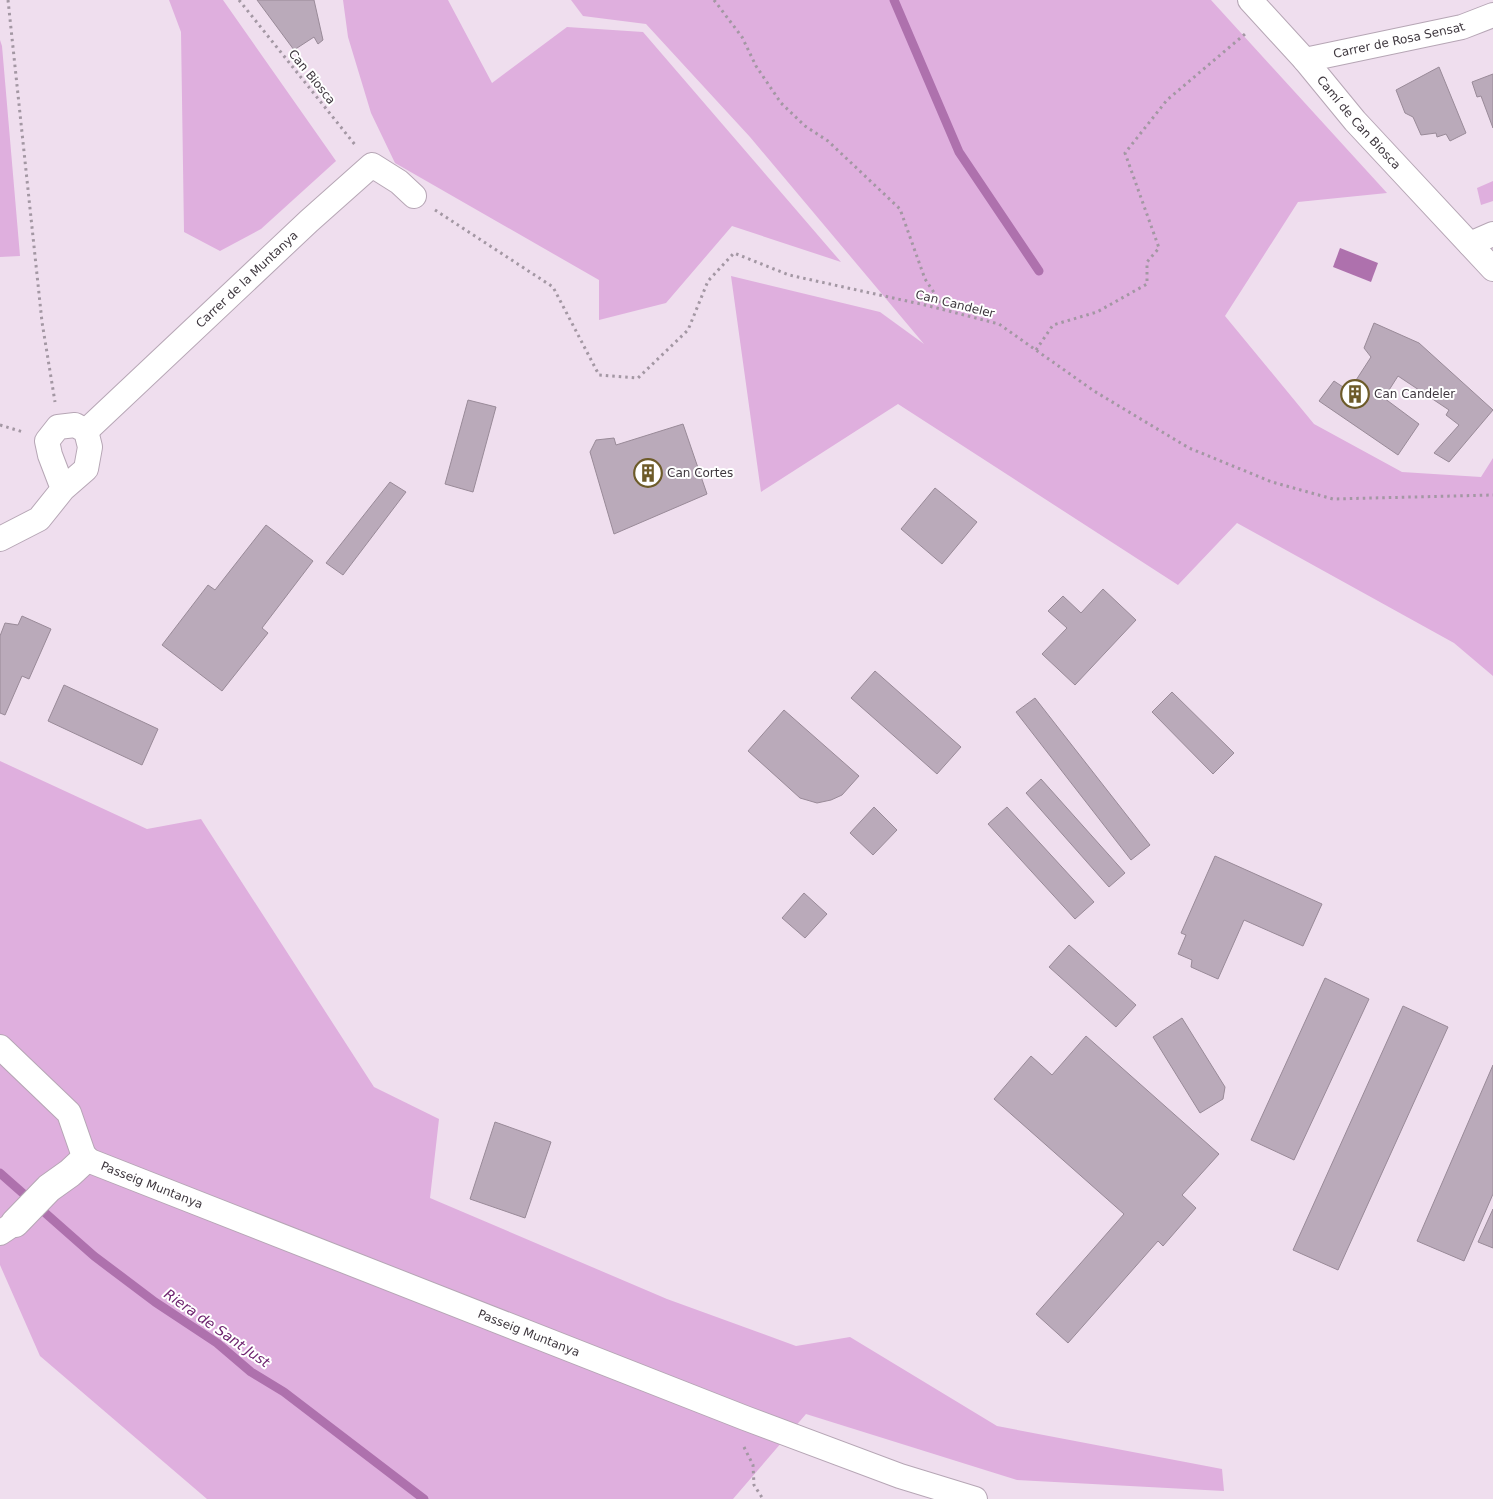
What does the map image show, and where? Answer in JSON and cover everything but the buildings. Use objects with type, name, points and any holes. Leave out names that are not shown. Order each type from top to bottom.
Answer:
[{"type":"street","name":"Camí de Can Biosca","points":[[1250,0],[1305,60],[1354,121],[1493,269]]},
{"type":"street","name":"Carrer de Rosa Sensat","points":[[1305,60],[1462,27],[1493,15]]},
{"type":"street","points":[[372,165],[399,182],[414,196]]},
{"type":"street","name":"Carrer de la Muntanya","points":[[86,431],[309,220],[372,165]]},
{"type":"street","points":[[1470,244],[1493,234]]},
{"type":"street","points":[[0,539],[39,518],[63,490],[86,469],[90,447],[86,431],[75,425],[58,426],[47,440],[50,455],[63,490]]},
{"type":"street","name":"Passeig Muntanya","points":[[0,1047],[69,1113],[85,1159],[745,1418],[900,1476],[975,1499]]},
{"type":"street","name":"Passeig Muntanya","points":[[8,1228],[49,1188],[85,1159]]},
{"type":"path","points":[[8,0],[42,322],[58,426]]},
{"type":"path","name":"Can Biosca","points":[[239,0],[372,165]]},
{"type":"path","points":[[714,0],[742,37],[756,66],[781,103],[805,126],[828,140],[900,208],[925,279],[946,310]]},
{"type":"path","points":[[1036,350],[1053,325],[1097,312],[1147,284],[1147,262],[1158,248],[1125,153],[1167,100],[1216,56],[1266,18]]},
{"type":"path","name":"Can Candeler","points":[[414,196],[553,287],[599,374],[638,378],[688,330],[708,281],[734,253],[789,275],[946,310],[999,324],[1094,391],[1189,448],[1272,482],[1333,500],[1493,495]]},
{"type":"path","points":[[741,1442],[753,1465],[754,1485],[763,1499]]},
{"type":"shaded area","points":[[169,0],[223,0],[336,161],[261,229],[220,251],[184,232],[181,32]]},
{"type":"shaded area","points":[[343,0],[448,0],[492,83],[567,27],[643,32],[841,262],[732,226],[666,303],[599,320],[599,280],[395,163],[371,113],[348,37]]},
{"type":"shaded area","points":[[571,0],[1211,0],[1387,193],[1298,202],[1225,316],[1314,424],[1402,472],[1481,477],[1493,458],[1493,676],[1454,643],[1237,523],[1178,585],[898,404],[761,492],[731,276],[880,312],[924,344],[750,137],[646,24],[583,16]]},
{"type":"shaded area","points":[[0,40],[20,256],[0,257]]},
{"type":"shaded area","points":[[1493,181],[1493,201],[1481,205],[1477,188]]},
{"type":"shaded area","points":[[1340,248],[1378,263],[1371,282],[1333,267]]},
{"type":"shaded area","points":[[0,761],[147,829],[201,819],[374,1087],[439,1119],[430,1198],[667,1299],[796,1346],[850,1337],[997,1426],[1222,1469],[1224,1491],[1017,1480],[806,1414],[733,1499],[207,1499],[40,1356],[0,1265]]},
{"type":"waterway","points":[[894,0],[959,152],[1039,271]]},
{"type":"waterway","name":"Riera de Sant Just","points":[[0,1173],[94,1256],[155,1302],[217,1343],[251,1372],[284,1392],[424,1499]]},
{"type":"place","name":"Can Candeler","points":[[1355,394]]},
{"type":"place","name":"Can Cortes","points":[[648,473]]}]
